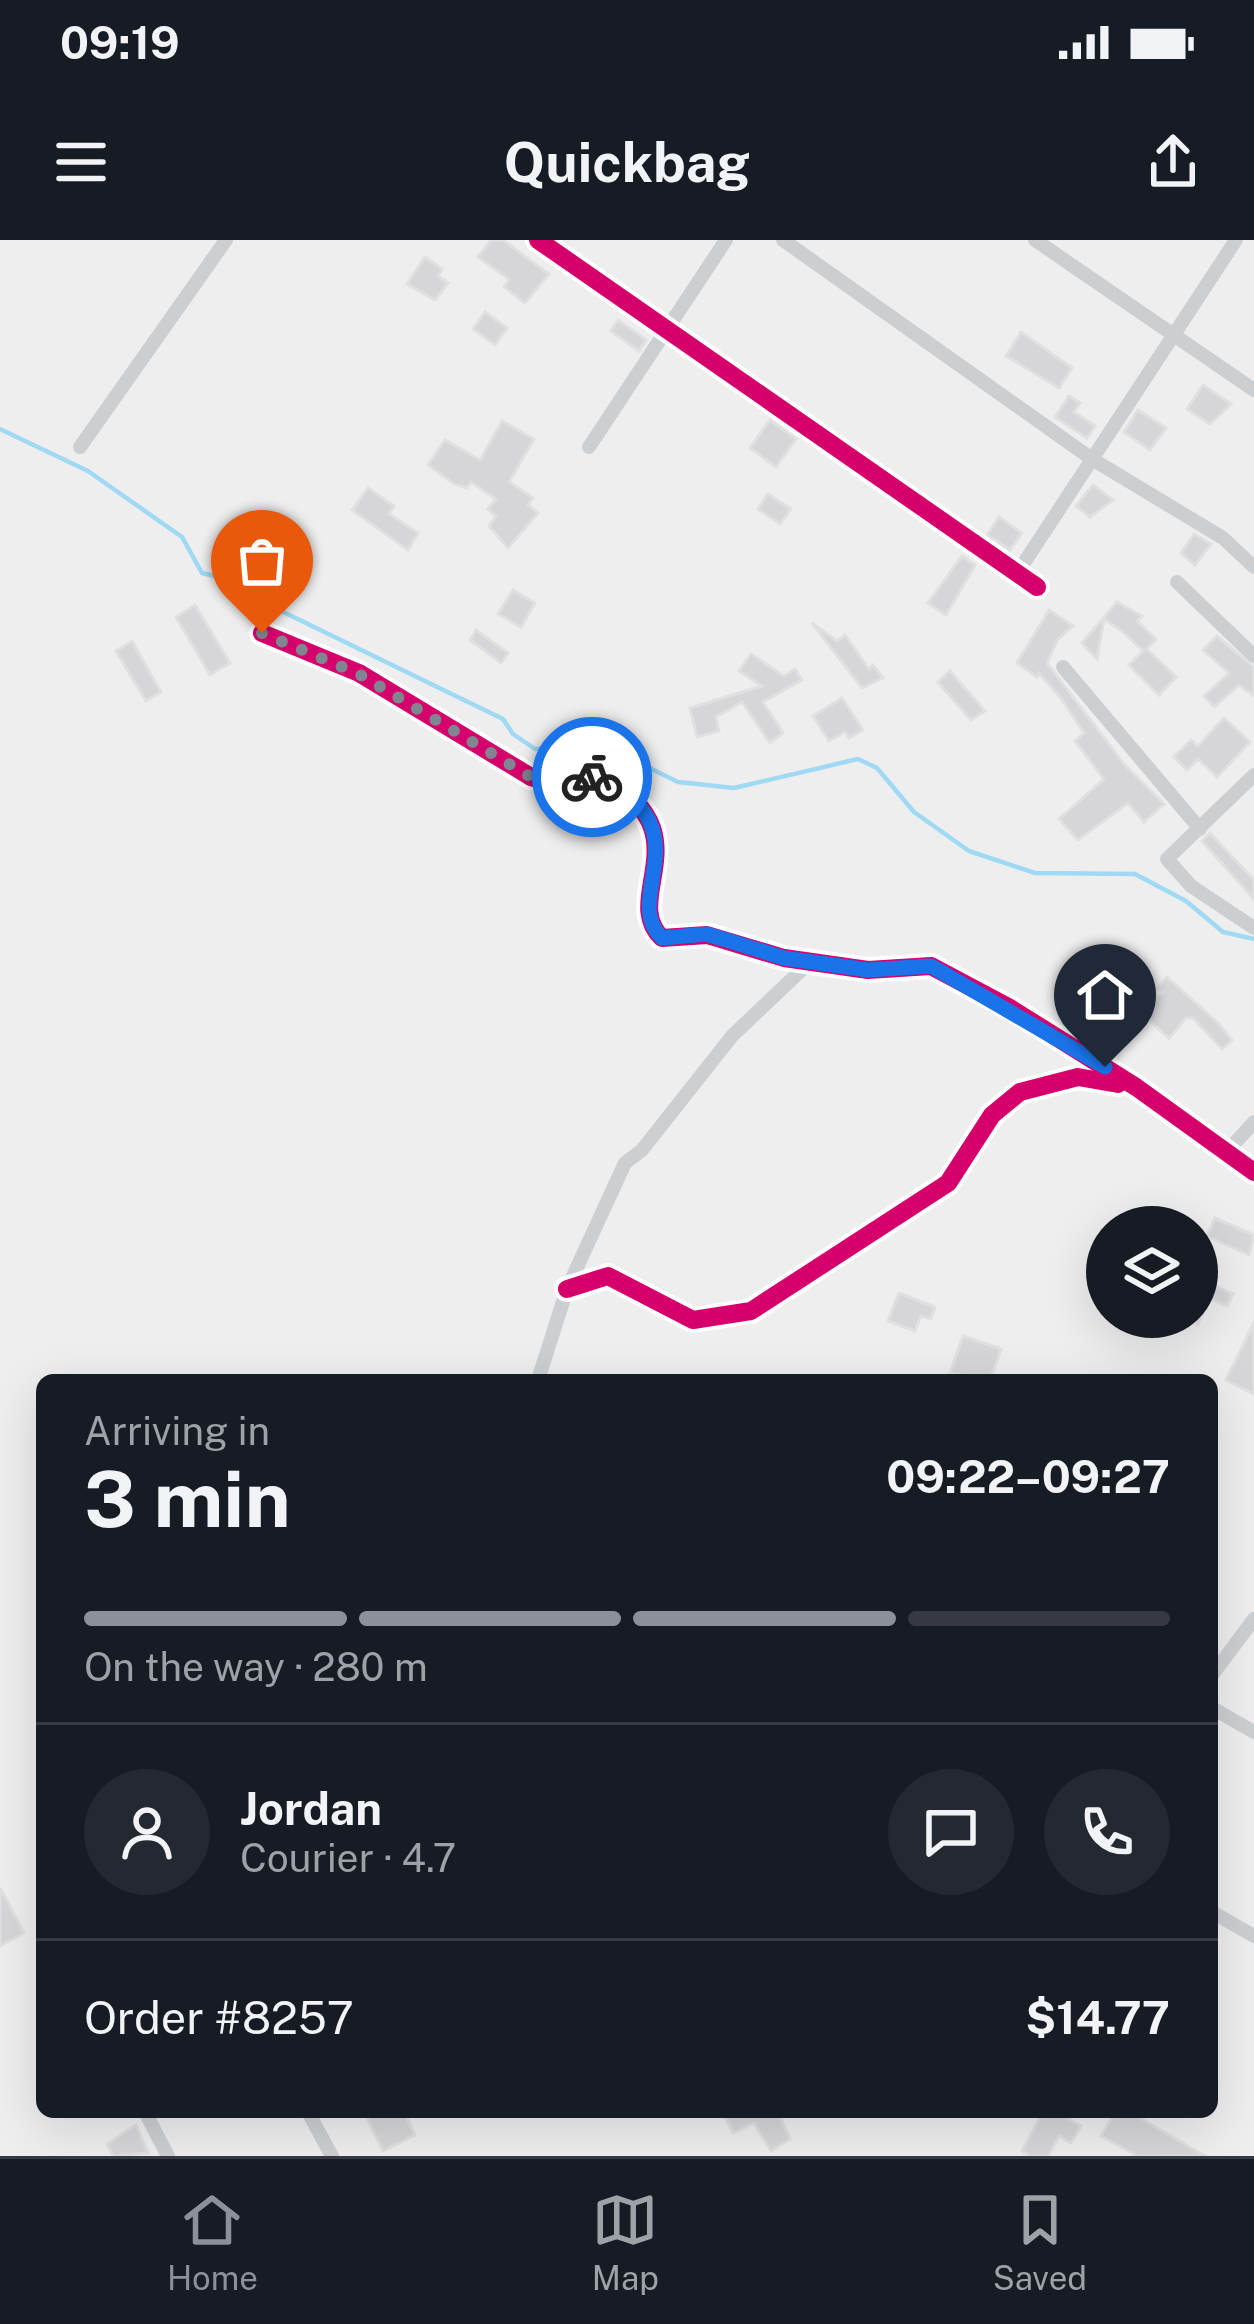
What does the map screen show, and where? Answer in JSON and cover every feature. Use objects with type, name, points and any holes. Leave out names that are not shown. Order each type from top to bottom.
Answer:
[{"type":"street","points":[[80,447],[226,240]]},
{"type":"street","points":[[538,240],[1037,587]]},
{"type":"street","points":[[589,447],[726,240]]},
{"type":"street","points":[[783,240],[1092,459],[1223,538],[1254,567]]},
{"type":"street","points":[[1035,240],[1254,390]]},
{"type":"street","points":[[1018,572],[1236,240]]},
{"type":"street","points":[[1178,582],[1254,656]]},
{"type":"street","points":[[262,633],[359,674],[531,777],[558,785],[599,776],[630,791],[660,849],[648,914],[662,938],[707,934],[784,958],[868,970],[931,966],[1010,1008],[1136,1087],[1254,1172]]},
{"type":"street","points":[[1064,667],[1200,829]]},
{"type":"street","points":[[1254,776],[1167,859],[1191,886],[1254,928]]},
{"type":"street","points":[[540,1374],[566,1288],[625,1162],[642,1150],[732,1036],[812,960]]},
{"type":"street","points":[[566,1288],[608,1276],[693,1321],[751,1311],[948,1183],[992,1115],[1020,1092],[1078,1077],[1136,1087]]},
{"type":"street","points":[[1225,1154],[1254,1122]]},
{"type":"street","points":[[1218,1667],[1254,1618]]},
{"type":"street","points":[[1218,1711],[1254,1732]]},
{"type":"street","points":[[1218,1915],[1254,1936]]},
{"type":"street","points":[[149,2118],[168,2156]]},
{"type":"street","points":[[311,2118],[332,2156]]},
{"type":"building","points":[[491,240],[503,240],[549,274],[525,303],[504,287],[509,279],[478,257]]},
{"type":"building","points":[[425,257],[442,269],[438,276],[448,283],[435,300],[407,284]]},
{"type":"building","points":[[485,312],[507,328],[495,345],[473,329]]},
{"type":"building","points":[[618,320],[646,340],[639,351],[611,331]]},
{"type":"building","points":[[1021,332],[1072,368],[1059,388],[1006,356]]},
{"type":"building","points":[[1203,385],[1231,404],[1210,424],[1187,409]]},
{"type":"building","points":[[1069,396],[1080,403],[1074,412],[1095,426],[1087,438],[1055,417]]},
{"type":"building","points":[[1138,410],[1166,428],[1150,450],[1124,432]]},
{"type":"building","points":[[770,420],[796,439],[776,467],[750,448]]},
{"type":"building","points":[[502,421],[534,439],[509,482],[533,498],[528,505],[538,513],[508,548],[489,526],[496,516],[488,509],[496,499],[471,482],[467,488],[454,484],[428,465],[445,440],[480,460]]},
{"type":"building","points":[[1093,485],[1113,500],[1090,517],[1076,506]]},
{"type":"building","points":[[368,488],[394,506],[389,514],[418,533],[408,550],[352,510]]},
{"type":"building","points":[[768,494],[791,509],[780,524],[758,509]]},
{"type":"building","points":[[999,517],[1022,533],[1010,550],[987,535]]},
{"type":"building","points":[[1194,534],[1211,544],[1195,565],[1181,553]]},
{"type":"building","points":[[962,556],[975,565],[946,615],[928,603]]},
{"type":"building","points":[[513,590],[535,603],[521,627],[498,614]]},
{"type":"building","points":[[1117,602],[1142,616],[1137,621],[1156,639],[1147,649],[1176,677],[1159,695],[1129,665],[1143,651],[1122,631],[1104,619],[1097,659],[1082,643]]},
{"type":"building","points":[[195,605],[230,663],[210,675],[176,617]]},
{"type":"building","points":[[1049,610],[1073,626],[1058,639],[1047,663],[1124,764],[1164,804],[1144,822],[1128,803],[1078,840],[1059,819],[1104,779],[1075,741],[1084,733],[1060,697],[1039,673],[1037,677],[1017,663]]},
{"type":"building","points":[[812,623],[837,641],[845,635],[869,669],[873,665],[883,678],[862,688]]},
{"type":"building","points":[[476,630],[508,653],[501,663],[470,640]]},
{"type":"building","points":[[1217,636],[1254,667],[1254,696],[1239,685],[1214,707],[1204,696],[1229,673],[1203,650]]},
{"type":"building","points":[[132,641],[161,692],[146,701],[116,651]]},
{"type":"building","points":[[751,654],[784,676],[795,669],[802,680],[763,702],[783,733],[770,743],[742,702],[716,717],[719,731],[697,737],[690,708],[762,686],[739,671]]},
{"type":"building","points":[[950,671],[985,711],[971,720],[938,682]]},
{"type":"building","points":[[842,698],[863,730],[849,738],[845,732],[829,741],[813,716]]},
{"type":"building","points":[[1224,718],[1250,742],[1217,777],[1198,759],[1187,770],[1174,757],[1191,740],[1198,746]]},
{"type":"building","points":[[1210,833],[1254,880],[1254,899],[1202,841]]},
{"type":"building","points":[[1167,977],[1232,1040],[1222,1049],[1193,1018],[1186,1018],[1169,1038],[1143,1015],[1163,992],[1158,988]]},
{"type":"building","points":[[1218,1219],[1254,1235],[1249,1255],[1218,1241]]},
{"type":"building","points":[[1218,1287],[1233,1294],[1227,1306],[1218,1302]]},
{"type":"building","points":[[899,1293],[935,1307],[931,1319],[921,1316],[915,1331],[888,1321]]},
{"type":"building","points":[[1254,1322],[1254,1394],[1226,1380]]},
{"type":"building","points":[[963,1336],[1001,1349],[992,1374],[950,1373]]},
{"type":"building","points":[[0,1888],[24,1933],[0,1946]]},
{"type":"building","points":[[367,2118],[407,2118],[415,2135],[383,2151]]},
{"type":"building","points":[[726,2118],[781,2118],[790,2139],[771,2151],[754,2123],[733,2133]]},
{"type":"building","points":[[1040,2118],[1067,2118],[1081,2126],[1071,2143],[1059,2136],[1048,2156],[1022,2151]]},
{"type":"building","points":[[1112,2118],[1140,2118],[1205,2156],[1138,2156],[1101,2136]]},
{"type":"building","points":[[136,2125],[148,2153],[113,2156],[107,2144]]},
{"type":"waterway","points":[[0,429],[88,471],[182,537],[202,573],[252,585],[273,607],[503,719],[513,734],[535,749],[581,746],[619,753],[678,782],[734,788],[858,759],[877,768],[914,812],[969,851],[1035,873],[1135,874],[1186,901],[1223,932],[1254,939]]},
{"type":"cycle path","points":[[538,240],[1037,587]]},
{"type":"cycle path","points":[[262,633],[359,673],[531,777],[558,785],[599,776],[631,797],[648,819],[655,841],[649,903],[651,922],[662,938],[707,935],[784,958],[868,970],[931,966],[1010,1008],[1136,1087],[1254,1172]]},
{"type":"cycle path","points":[[567,1289],[608,1276],[693,1320],[751,1311],[948,1183],[992,1115],[1020,1092],[1078,1077],[1118,1084]]},
{"type":"way so far","points":[[262,633],[359,674],[531,777],[558,785],[592,777]]},
{"type":"route","points":[[592,777],[630,791],[652,830],[660,849],[648,914],[652,929],[662,938],[707,934],[784,958],[868,970],[931,966],[1105,1067]]}]
